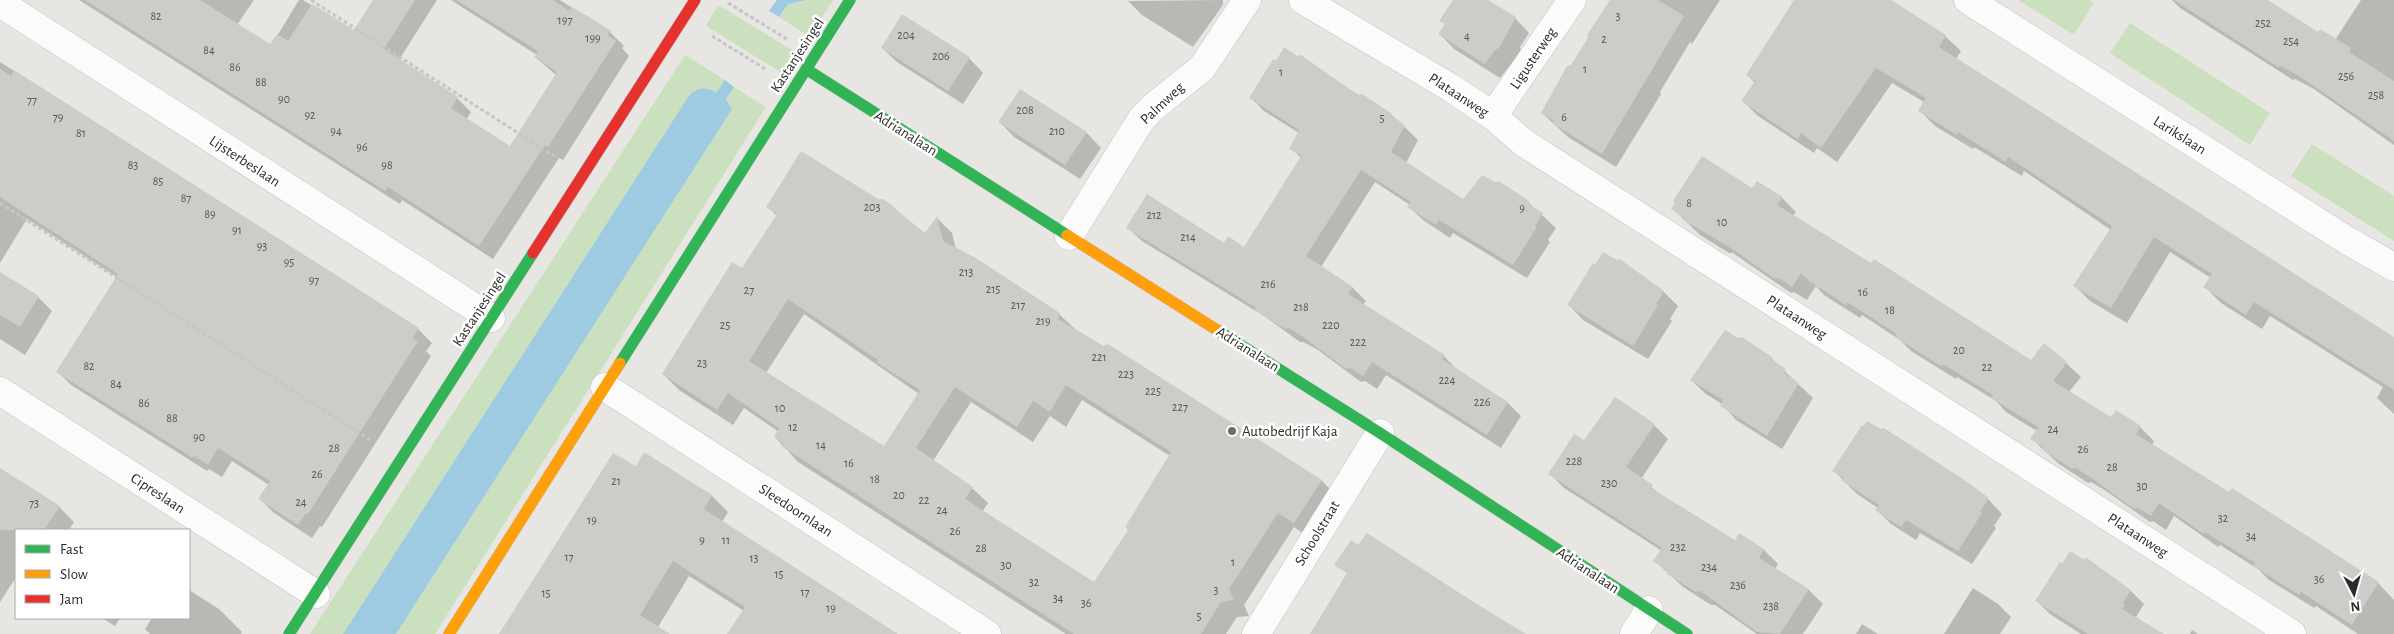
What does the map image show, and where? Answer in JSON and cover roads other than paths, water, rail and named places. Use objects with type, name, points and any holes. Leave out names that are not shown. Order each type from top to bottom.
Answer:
[{"type":"street","name":"Kastanjesingel","points":[[449,634],[850,0]]},
{"type":"street","name":"Palmweg","points":[[1069,236],[1141,120],[1202,68],[1246,0]]},
{"type":"street","name":"Plataanweg","points":[[1302,0],[1451,88],[1493,116],[1524,143],[2292,634]]},
{"type":"street","name":"Ligusterweg","points":[[1493,116],[1572,0]]},
{"type":"street","name":"Larikslaan","points":[[1968,0],[2348,241],[2394,267]]},
{"type":"street","name":"Kastanjesingel","points":[[289,634],[692,1]]},
{"type":"street","name":"Lijsterbeslaan","points":[[0,3],[491,318]]},
{"type":"street","name":"Adrianalaan","points":[[806,69],[1380,433],[1687,634]]},
{"type":"street","name":"Sleedoornlaan","points":[[605,387],[987,634]]},
{"type":"street","name":"Cipreslaan","points":[[0,392],[316,594]]},
{"type":"street","name":"Schoolstraat","points":[[1256,634],[1380,433]]},
{"type":"street","points":[[1634,634],[1649,610]]},
{"type":"water","points":[[777,0],[807,0],[788,4],[779,17],[769,11]]},
{"type":"water","points":[[725,80],[734,87],[726,99],[732,109],[396,634],[343,634],[690,94],[703,89],[716,93]]},
{"type":"place","name":"Autobedrijf Kaja","points":[[1232,431]]}]
